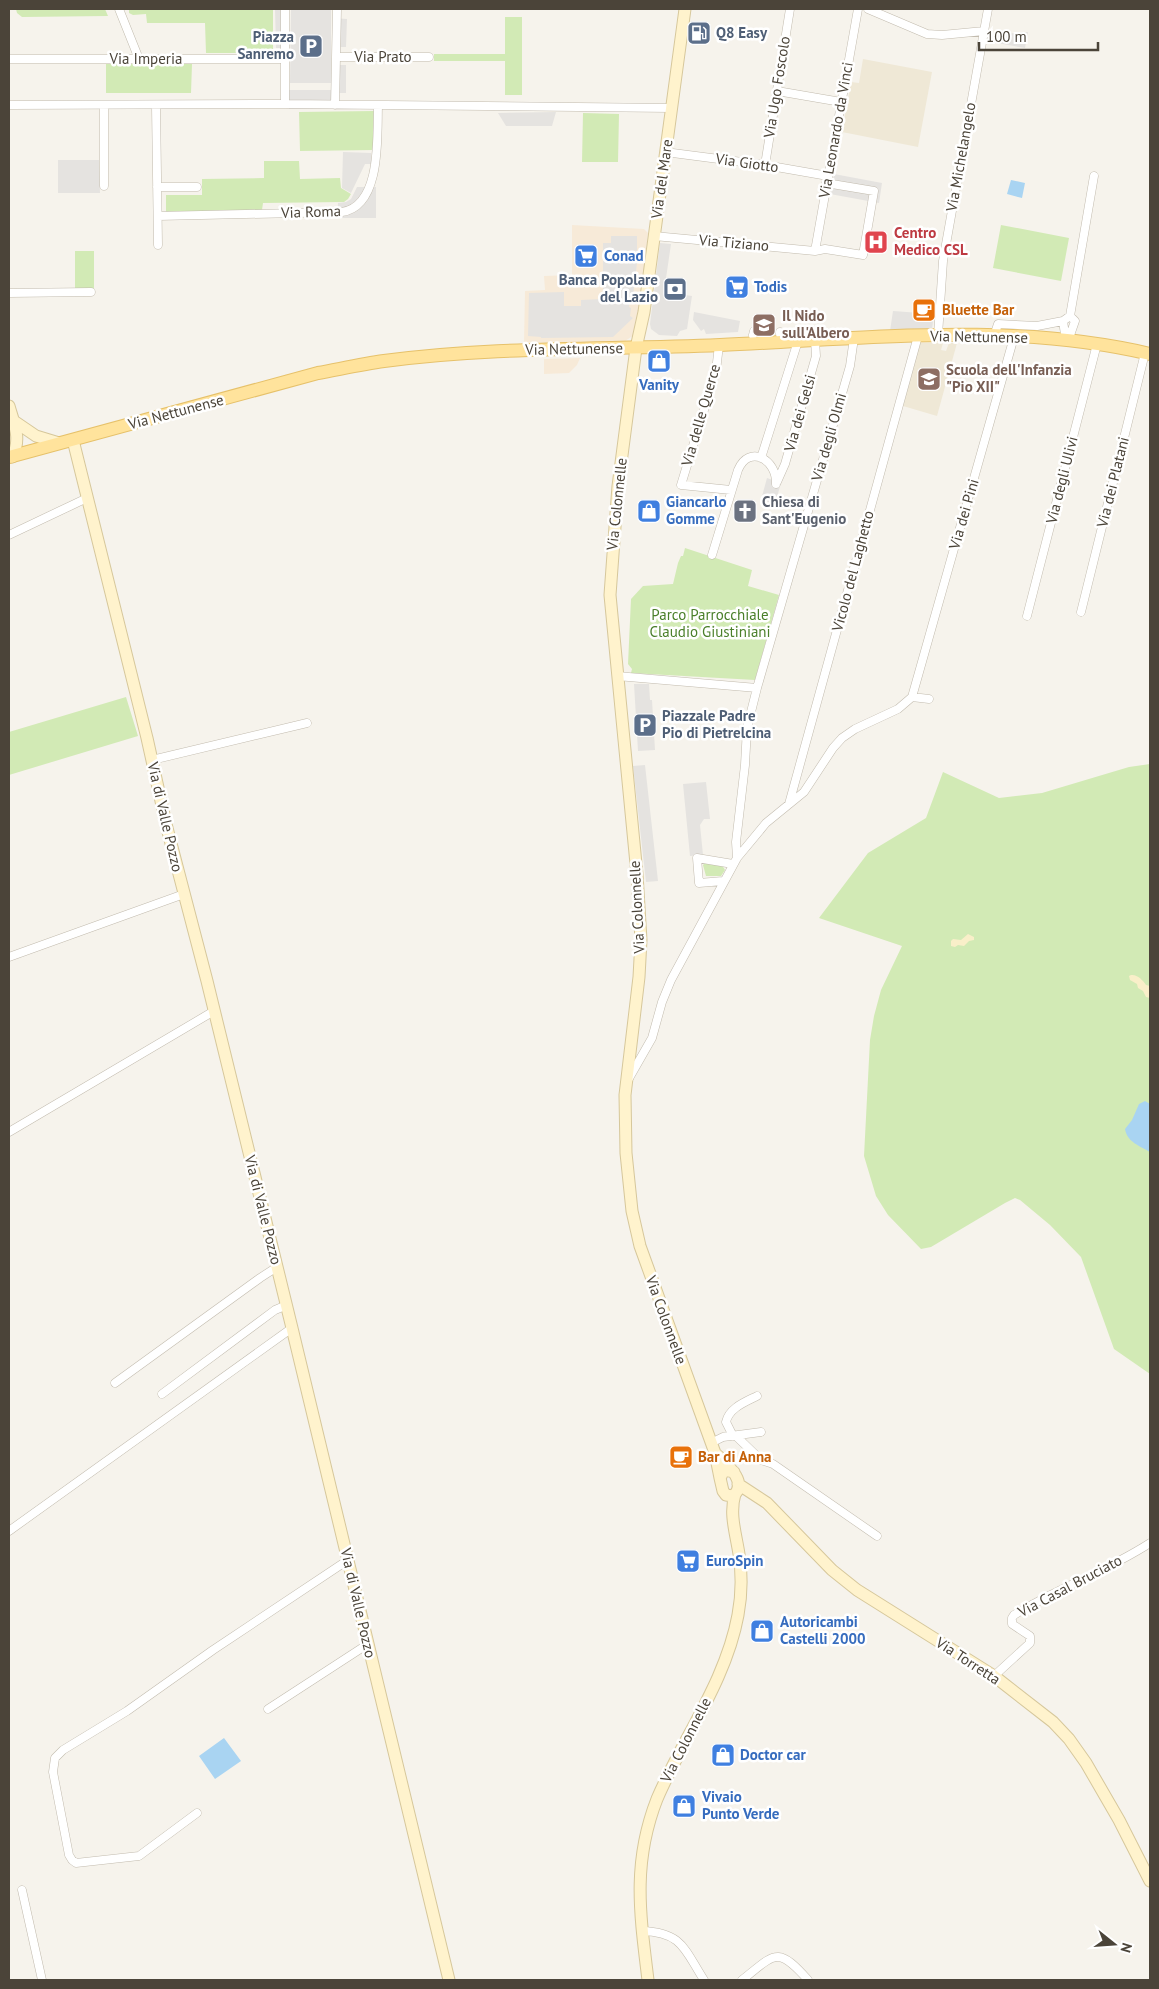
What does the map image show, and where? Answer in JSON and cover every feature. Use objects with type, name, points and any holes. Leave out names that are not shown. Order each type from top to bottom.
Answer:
[{"type":"main road","name":"Via Nettunense","points":[[10,456],[318,373],[363,364],[463,353],[719,345],[938,335],[994,336],[1067,341],[1097,344],[1148,354]]},
{"type":"street","points":[[119,9],[139,59]]},
{"type":"street","points":[[285,9],[285,104]]},
{"type":"street","points":[[335,105],[337,9]]},
{"type":"street","name":"Via del Mare","points":[[636,348],[644,312],[685,9]]},
{"type":"street","name":"Via Ugo Foscolo","points":[[765,165],[790,9]]},
{"type":"street","name":"Via Leonardo da Vinci","points":[[815,251],[858,9]]},
{"type":"street","points":[[868,9],[927,34],[942,35],[984,31]]},
{"type":"street","name":"Via Michelangelo","points":[[938,335],[942,261],[988,9]]},
{"type":"street","name":"Via Prato","points":[[336,57],[429,57]]},
{"type":"street","name":"Via Imperia","points":[[9,58],[284,59]]},
{"type":"street","points":[[777,91],[841,102]]},
{"type":"street","points":[[9,105],[156,106],[285,104],[671,108]]},
{"type":"street","points":[[104,105],[104,186]]},
{"type":"street","name":"Via Roma","points":[[158,216],[342,212],[350,210],[363,198],[372,177],[377,151],[378,105]]},
{"type":"street","points":[[156,106],[158,245]]},
{"type":"street","name":"Via Giotto","points":[[665,152],[765,165],[874,191],[863,255],[825,249],[815,251]]},
{"type":"street","points":[[1067,341],[1066,318],[1094,176]]},
{"type":"street","points":[[158,187],[197,187]]},
{"type":"street","name":"Via Tiziano","points":[[654,236],[815,251]]},
{"type":"street","points":[[9,293],[91,292]]},
{"type":"street","points":[[994,336],[998,324],[1037,326],[1066,318],[1074,321],[1067,341]]},
{"type":"street","name":"Vicolo del Laghetto","points":[[789,805],[918,336]]},
{"type":"street","name":"Via dei Pini","points":[[912,696],[1014,337]]},
{"type":"street","name":"Via degli Olmi","points":[[735,861],[746,765],[747,728],[850,366],[854,338]]},
{"type":"street","name":"Via dei Gelsi","points":[[761,458],[773,467],[776,475],[776,484],[785,464],[816,356],[815,340]]},
{"type":"street","points":[[712,555],[731,490],[742,462],[751,457],[761,458],[798,341]]},
{"type":"street","name":"Via degli Ulivi","points":[[1027,616],[1097,344]]},
{"type":"street","name":"Via delle Querce","points":[[719,345],[716,371],[681,485],[731,490]]},
{"type":"street","name":"Via Colonnelle","points":[[636,348],[618,486],[610,595],[638,883],[641,940],[639,977],[626,1083],[627,1170],[637,1235],[713,1448],[722,1491],[733,1494]]},
{"type":"street","name":"Via dei Platani","points":[[1081,612],[1148,354]]},
{"type":"street","points":[[9,406],[14,420],[17,445],[10,456]]},
{"type":"street","points":[[14,420],[36,436],[67,442]]},
{"type":"street","name":"Via di Valle Pozzo","points":[[67,442],[87,498],[167,828],[278,1267],[449,1980]]},
{"type":"street","points":[[9,535],[87,498]]},
{"type":"street","points":[[617,676],[757,688]]},
{"type":"street","points":[[626,1083],[652,1038],[662,1002],[671,980],[735,861],[766,823],[806,789],[833,748],[842,738],[855,729],[892,712],[912,696],[929,699]]},
{"type":"street","points":[[152,760],[307,723]]},
{"type":"street","points":[[723,881],[699,883],[697,858],[735,861]]},
{"type":"street","points":[[9,957],[184,894]]},
{"type":"street","points":[[9,1132],[214,1011]]},
{"type":"street","points":[[115,1383],[278,1267]]},
{"type":"street","points":[[162,1394],[275,1310],[287,1305]]},
{"type":"street","points":[[9,1531],[292,1328]]},
{"type":"street","points":[[757,1396],[738,1405],[728,1415],[726,1422],[734,1436],[761,1460],[773,1464],[877,1536]]},
{"type":"street","points":[[713,1448],[723,1437],[761,1432]]},
{"type":"street","name":"Via Colonnelle","points":[[648,1980],[639,1897],[639,1873],[650,1821],[672,1768],[720,1673],[736,1623],[741,1580],[733,1494],[734,1472],[713,1448]]},
{"type":"street","points":[[720,1478],[724,1470],[734,1472]]},
{"type":"street","name":"Via Torretta","points":[[733,1494],[767,1503],[832,1570],[857,1590],[994,1676],[1048,1718],[1075,1746],[1119,1820],[1150,1880]]},
{"type":"street","name":"Via Casal Bruciato","points":[[994,1676],[1031,1641],[1030,1636],[1012,1624],[1014,1615],[1040,1599],[1109,1568],[1150,1543]]},
{"type":"street","points":[[197,1813],[137,1857],[80,1864],[74,1862],[69,1855],[53,1775],[55,1758],[60,1752],[127,1711],[213,1650],[348,1560]]},
{"type":"street","points":[[268,1709],[368,1644]]},
{"type":"street","points":[[22,1890],[42,1980]]},
{"type":"street","points":[[642,1931],[660,1932],[675,1939],[686,1950],[704,1980]]},
{"type":"street","points":[[742,1980],[767,1961],[777,1957],[791,1962],[808,1980]]},
{"type":"shaded area","points":[[275,9],[287,9],[288,48],[276,48]]},
{"type":"shaded area","name":"Piazza Sanremo","points":[[291,9],[331,9],[331,83],[290,83]]},
{"type":"shaded area","points":[[333,18],[347,19],[346,47],[332,47]]},
{"type":"shaded area","points":[[1028,32],[1025,48],[986,41],[987,35]]},
{"type":"shaded area","points":[[863,59],[932,72],[918,147],[842,132],[851,82],[859,83]]},
{"type":"shaded area","points":[[333,65],[346,65],[346,93],[333,93]]},
{"type":"shaded area","points":[[289,90],[331,90],[331,109],[289,109]]},
{"type":"shaded area","points":[[556,112],[552,126],[506,126],[498,113]]},
{"type":"shaded area","points":[[343,152],[371,153],[371,164],[365,164],[351,193],[342,188]]},
{"type":"shaded area","points":[[58,160],[99,160],[100,193],[58,193]]},
{"type":"shaded area","points":[[834,174],[882,183],[879,203],[830,194]]},
{"type":"shaded area","points":[[357,187],[376,187],[376,218],[337,218],[338,203],[351,199]]},
{"type":"shaded area","points":[[572,225],[644,229],[648,233],[639,312],[634,335],[625,341],[524,343],[525,291],[545,290],[544,276],[572,275]]},
{"type":"shaded area","points":[[611,236],[637,236],[637,263],[633,296],[630,296],[629,307],[631,308],[630,316],[633,318],[613,337],[541,338],[528,336],[529,293],[564,292],[564,306],[581,306],[581,300],[603,299],[603,243],[611,243]]},
{"type":"shaded area","points":[[660,243],[671,244],[664,292],[692,296],[687,329],[680,331],[677,336],[659,335],[651,329],[650,324]]},
{"type":"shaded area","points":[[893,311],[934,314],[932,329],[890,331]]},
{"type":"shaded area","points":[[694,312],[740,321],[738,332],[706,334],[704,329],[701,331],[693,320]]},
{"type":"shaded area","name":"Scuola dell'Infanzia \"Pio XII\"","points":[[920,343],[943,343],[941,350],[946,351],[949,343],[957,343],[937,416],[903,406]]},
{"type":"shaded area","points":[[580,358],[577,365],[569,373],[544,374],[544,359]]},
{"type":"shaded area","points":[[767,478],[781,483],[775,504],[761,500]]},
{"type":"shaded area","name":"Piazzale Padre Pio di Pietrelcina","points":[[634,684],[649,684],[650,700],[652,700],[655,750],[638,751]]},
{"type":"shaded area","points":[[645,765],[658,881],[646,882],[633,766]]},
{"type":"shaded area","points":[[706,782],[710,819],[704,819],[700,825],[703,855],[690,856],[683,784]]},
{"type":"green space","points":[[16,9],[105,9],[108,16],[22,17],[17,13]]},
{"type":"green space","points":[[129,9],[273,9],[273,53],[206,53],[205,23],[147,23],[146,14],[133,15],[129,13]]},
{"type":"green space","points":[[505,17],[522,17],[522,95],[505,95],[505,61],[434,61],[434,54],[505,54]]},
{"type":"green space","points":[[106,64],[192,64],[191,93],[106,93]]},
{"type":"green space","points":[[374,111],[375,150],[300,151],[299,112]]},
{"type":"green space","points":[[583,113],[619,114],[618,162],[582,162]]},
{"type":"green space","points":[[264,161],[299,161],[300,179],[340,178],[341,188],[351,194],[344,202],[263,203],[262,210],[166,212],[166,195],[202,195],[202,179],[264,178]]},
{"type":"green space","points":[[1001,225],[1069,238],[1061,281],[993,268]]},
{"type":"green space","points":[[75,251],[94,251],[94,289],[75,289]]},
{"type":"green space","name":"Parco Parrocchiale Claudio Giustiniani","points":[[685,548],[752,570],[748,586],[779,595],[755,680],[631,673],[632,669],[628,664],[631,599],[643,586],[673,584],[678,563],[681,556],[683,556]]},
{"type":"green space","points":[[126,697],[138,736],[9,775],[9,732]]},
{"type":"green space","points":[[1150,764],[1150,1374],[1114,1349],[1081,1257],[1050,1225],[1020,1200],[1015,1198],[931,1247],[921,1249],[888,1215],[876,1196],[864,1156],[870,1040],[881,990],[902,946],[819,918],[868,853],[926,818],[943,772],[999,798],[1042,793],[1129,767]]},
{"type":"green space","points":[[705,863],[722,865],[725,870],[721,876],[706,876],[703,865]]},
{"type":"sand","points":[[968,934],[974,937],[974,940],[969,941],[964,946],[951,946],[953,939],[961,940]]},
{"type":"sand","points":[[1129,976],[1138,976],[1146,985],[1150,986],[1150,998],[1146,997],[1137,984],[1130,980]]},
{"type":"water","points":[[1011,180],[1025,183],[1022,198],[1007,194]]},
{"type":"water","points":[[1145,1101],[1150,1104],[1150,1152],[1131,1140],[1125,1129],[1132,1120],[1139,1104]]},
{"type":"water","points":[[224,1738],[241,1761],[215,1779],[199,1756]]},
{"type":"place","name":"Q8 Easy","points":[[699,33]]},
{"type":"place","name":"Piazza Sanremo","points":[[311,46]]},
{"type":"place","name":"Centro Medico CSL","points":[[876,242]]},
{"type":"place","name":"Conad","points":[[586,256]]},
{"type":"place","name":"Todis","points":[[737,287]]},
{"type":"place","name":"Banca Popolare del Lazio","points":[[675,289]]},
{"type":"place","name":"Bluette Bar","points":[[924,310]]},
{"type":"place","name":"Il Nido sull'Albero","points":[[764,325]]},
{"type":"place","name":"Vanity","points":[[659,361]]},
{"type":"place","name":"Scuola dell'Infanzia \"Pio XII\"","points":[[929,379]]},
{"type":"place","name":"Giancarlo Gomme","points":[[649,511]]},
{"type":"place","name":"Chiesa di Sant'Eugenio","points":[[745,511]]},
{"type":"place","name":"Piazzale Padre Pio di Pietrelcina","points":[[645,725]]},
{"type":"place","name":"Bar di Anna","points":[[681,1457]]},
{"type":"place","name":"EuroSpin","points":[[688,1561]]},
{"type":"place","name":"Autoricambi Castelli 2000","points":[[762,1631]]},
{"type":"place","name":"Doctor car","points":[[723,1755]]},
{"type":"place","name":"Vivaio Punto Verde","points":[[684,1806]]}]
